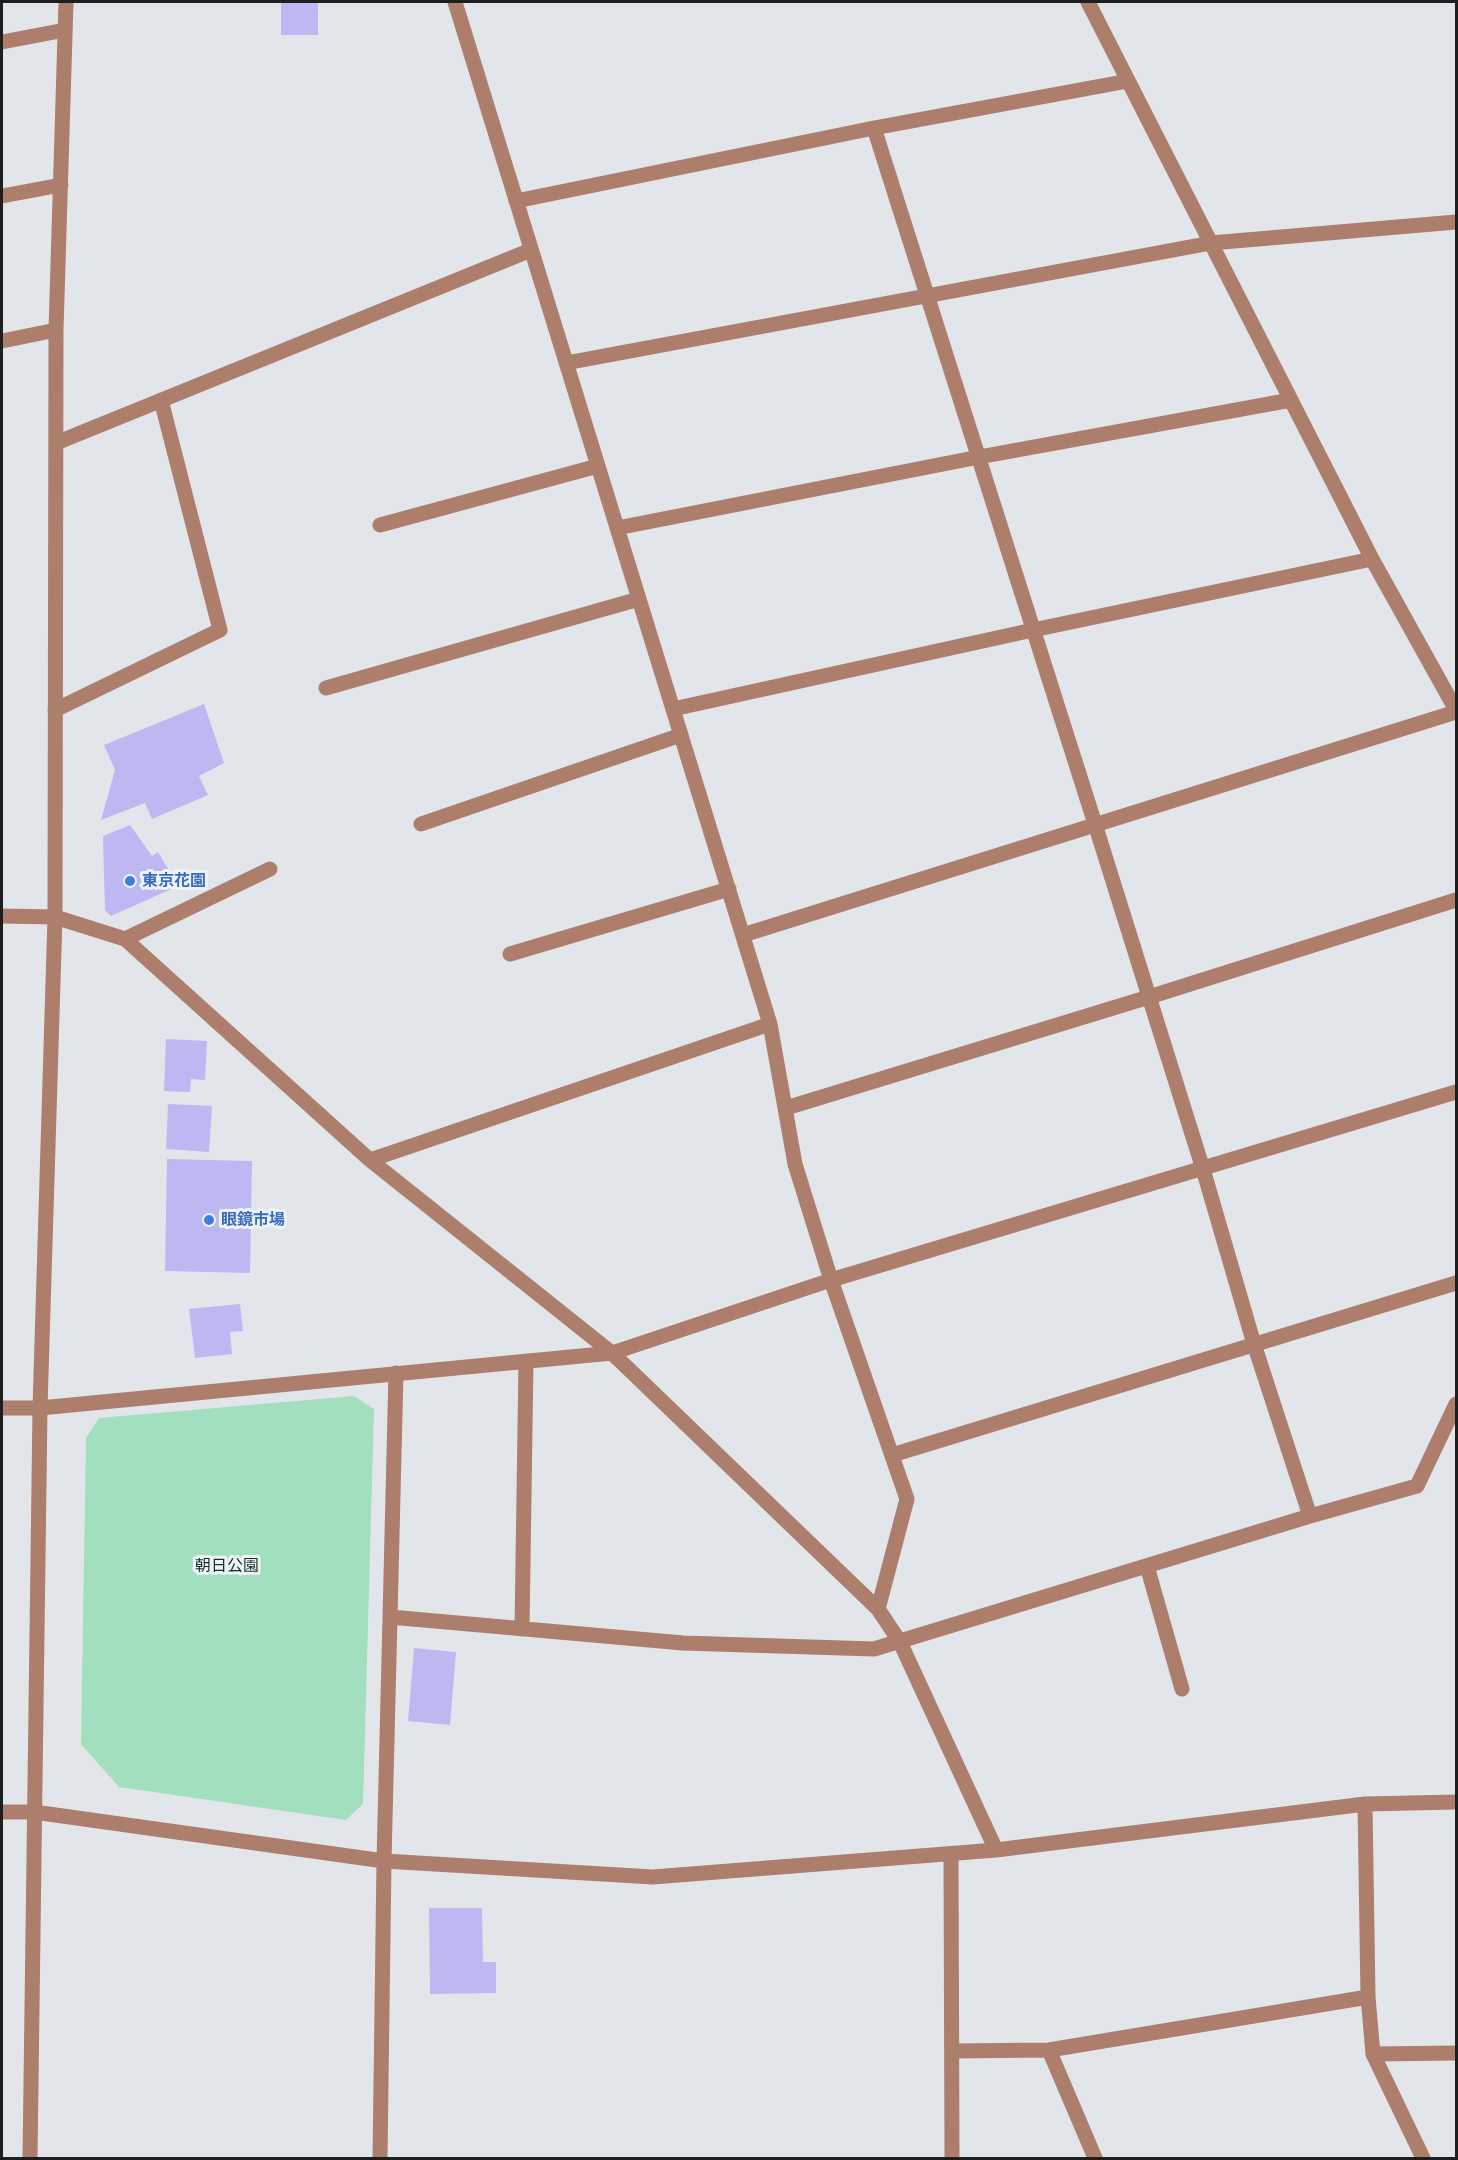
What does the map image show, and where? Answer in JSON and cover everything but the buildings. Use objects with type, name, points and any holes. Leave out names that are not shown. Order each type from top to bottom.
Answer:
[{"type":"street","points":[[30,2158],[40,1408],[55,917],[56,330],[66,2]]},
{"type":"street","points":[[455,2],[770,1024],[795,1164],[831,1280],[907,1499],[878,1609]]},
{"type":"street","points":[[743,935],[1456,711],[1372,559],[1088,2]]},
{"type":"street","points":[[2,42],[65,30]]},
{"type":"street","points":[[516,201],[873,128],[1128,81]]},
{"type":"street","points":[[873,128],[1095,824],[1203,1169],[1254,1344],[1310,1516]]},
{"type":"street","points":[[2,196],[61,185]]},
{"type":"street","points":[[566,363],[927,294],[1211,243],[1456,222]]},
{"type":"street","points":[[56,443],[531,250]]},
{"type":"street","points":[[2,342],[56,330]]},
{"type":"street","points":[[56,710],[220,630],[161,400]]},
{"type":"street","points":[[617,528],[978,457],[1291,400]]},
{"type":"street","points":[[380,525],[598,466]]},
{"type":"street","points":[[673,709],[1372,559]]},
{"type":"street","points":[[326,688],[639,599]]},
{"type":"street","points":[[421,824],[681,735]]},
{"type":"street","points":[[125,939],[270,869]]},
{"type":"street","points":[[510,954],[729,889]]},
{"type":"street","points":[[786,1108],[1456,900]]},
{"type":"street","points":[[2,916],[55,917],[125,939],[370,1160],[612,1353],[878,1609],[900,1642],[996,1850]]},
{"type":"street","points":[[370,1160],[770,1024]]},
{"type":"street","points":[[2,1408],[40,1408],[612,1353],[831,1280],[1456,1092]]},
{"type":"street","points":[[892,1455],[1456,1283]]},
{"type":"street","points":[[522,1629],[526,1361]]},
{"type":"street","points":[[380,2158],[384,1861],[396,1373]]},
{"type":"street","points":[[390,1617],[695,1643],[874,1649],[1310,1516],[1418,1486],[1456,1404]]},
{"type":"street","points":[[1147,1566],[1182,1689]]},
{"type":"street","points":[[2,1812],[34,1812],[384,1861],[653,1877],[996,1850],[1365,1804],[1456,1802]]},
{"type":"street","points":[[1365,1804],[1368,1997],[1373,2054],[1424,2158]]},
{"type":"street","points":[[951,1854],[952,2158]]},
{"type":"street","points":[[952,2051],[1049,2050],[1368,1997]]},
{"type":"street","points":[[1049,2050],[1095,2158]]},
{"type":"street","points":[[1373,2054],[1456,2053]]},
{"type":"green space","name":"朝日公園","points":[[354,1396],[374,1409],[363,1804],[346,1820],[119,1787],[81,1744],[86,1438],[99,1418]]},
{"type":"place","name":"東京花園","points":[[130,881]]},
{"type":"place","name":"眼鏡市場","points":[[209,1220]]}]
